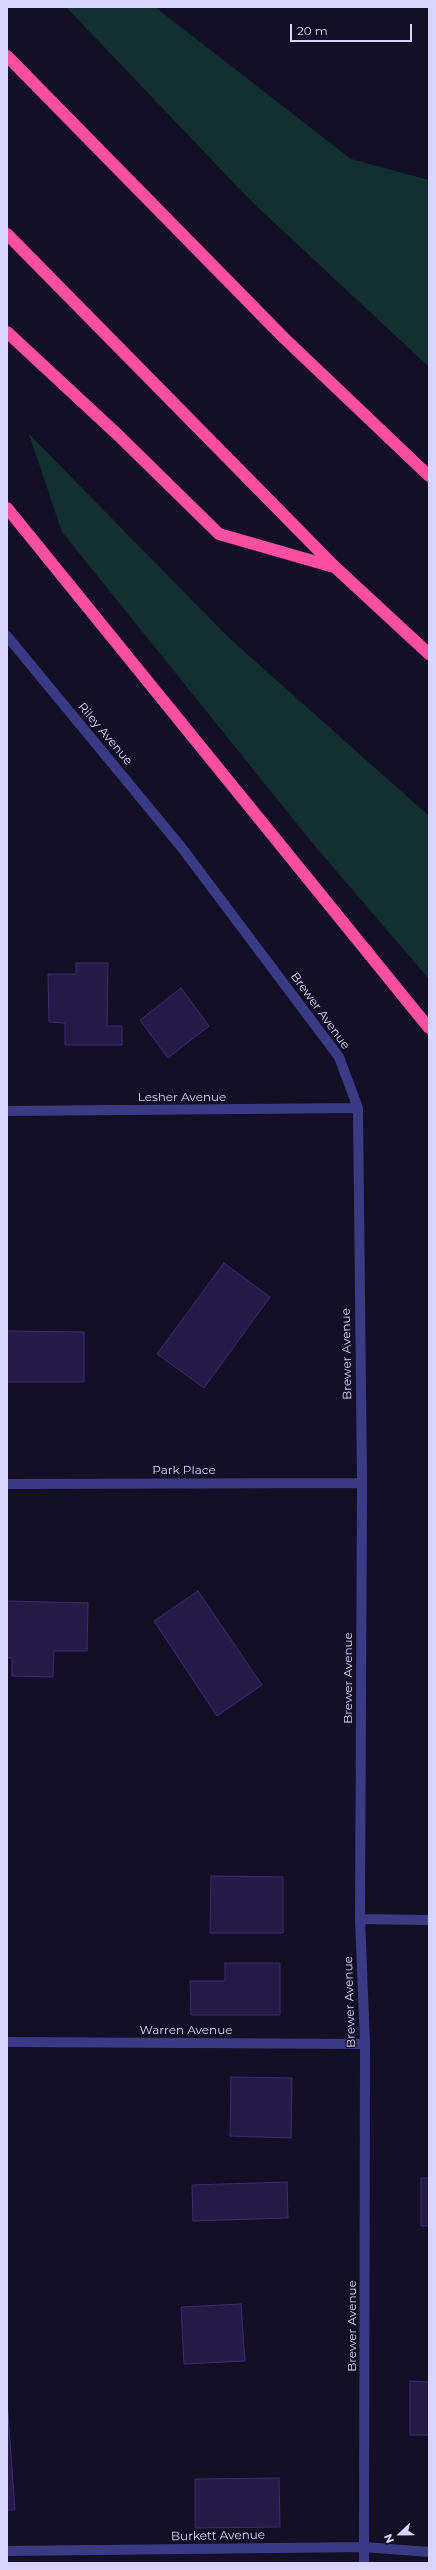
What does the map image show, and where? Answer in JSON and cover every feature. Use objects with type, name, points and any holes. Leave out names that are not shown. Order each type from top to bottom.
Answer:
[{"type":"highway","points":[[7,56],[284,338],[429,476]]},
{"type":"highway","points":[[7,234],[336,567],[429,654]]},
{"type":"highway","points":[[7,332],[118,435],[219,534],[336,567]]},
{"type":"highway","points":[[7,508],[429,1028]]},
{"type":"street","name":"Riley Avenue","points":[[7,636],[182,848]]},
{"type":"street","name":"Brewer Avenue","points":[[182,848],[339,1057],[358,1108],[362,1483],[360,1920],[365,2044],[364,2563]]},
{"type":"street","name":"Lesher Avenue","points":[[7,1111],[358,1108]]},
{"type":"street","name":"Park Place","points":[[7,1484],[362,1483]]},
{"type":"street","points":[[360,1920],[429,1920]]},
{"type":"street","name":"Warren Avenue","points":[[7,2042],[365,2044]]},
{"type":"street","name":"Burkett Avenue","points":[[7,2551],[364,2547],[429,2552]]},
{"type":"green space","points":[[66,7],[155,7],[351,159],[429,180],[429,367],[250,200]]},
{"type":"green space","points":[[29,434],[229,638],[429,816],[429,979],[314,845],[62,532]]},
{"type":"building","points":[[76,963],[108,963],[107,1026],[122,1026],[122,1045],[65,1045],[65,1023],[49,1022],[48,974],[76,974]]},
{"type":"building","points":[[181,988],[209,1026],[168,1058],[140,1020]]},
{"type":"building","points":[[224,1263],[270,1297],[204,1388],[157,1354]]},
{"type":"building","points":[[7,1331],[84,1332],[84,1382],[7,1382]]},
{"type":"building","points":[[198,1591],[262,1685],[217,1716],[154,1621]]},
{"type":"building","points":[[7,1601],[88,1603],[87,1651],[54,1651],[53,1677],[12,1676],[12,1658],[7,1658]]},
{"type":"building","points":[[211,1876],[283,1877],[283,1933],[210,1933]]},
{"type":"building","points":[[225,1963],[280,1963],[280,2015],[191,2015],[190,1981],[225,1981]]},
{"type":"building","points":[[231,2077],[292,2078],[291,2138],[230,2136]]},
{"type":"building","points":[[421,2178],[429,2178],[429,2226],[421,2226]]},
{"type":"building","points":[[287,2182],[288,2218],[193,2221],[192,2185]]},
{"type":"building","points":[[241,2304],[245,2361],[184,2364],[181,2307]]},
{"type":"building","points":[[410,2381],[429,2382],[429,2435],[410,2435]]},
{"type":"building","points":[[7,2400],[15,2510],[7,2510]]},
{"type":"building","points":[[279,2478],[280,2527],[195,2528],[195,2479]]}]
